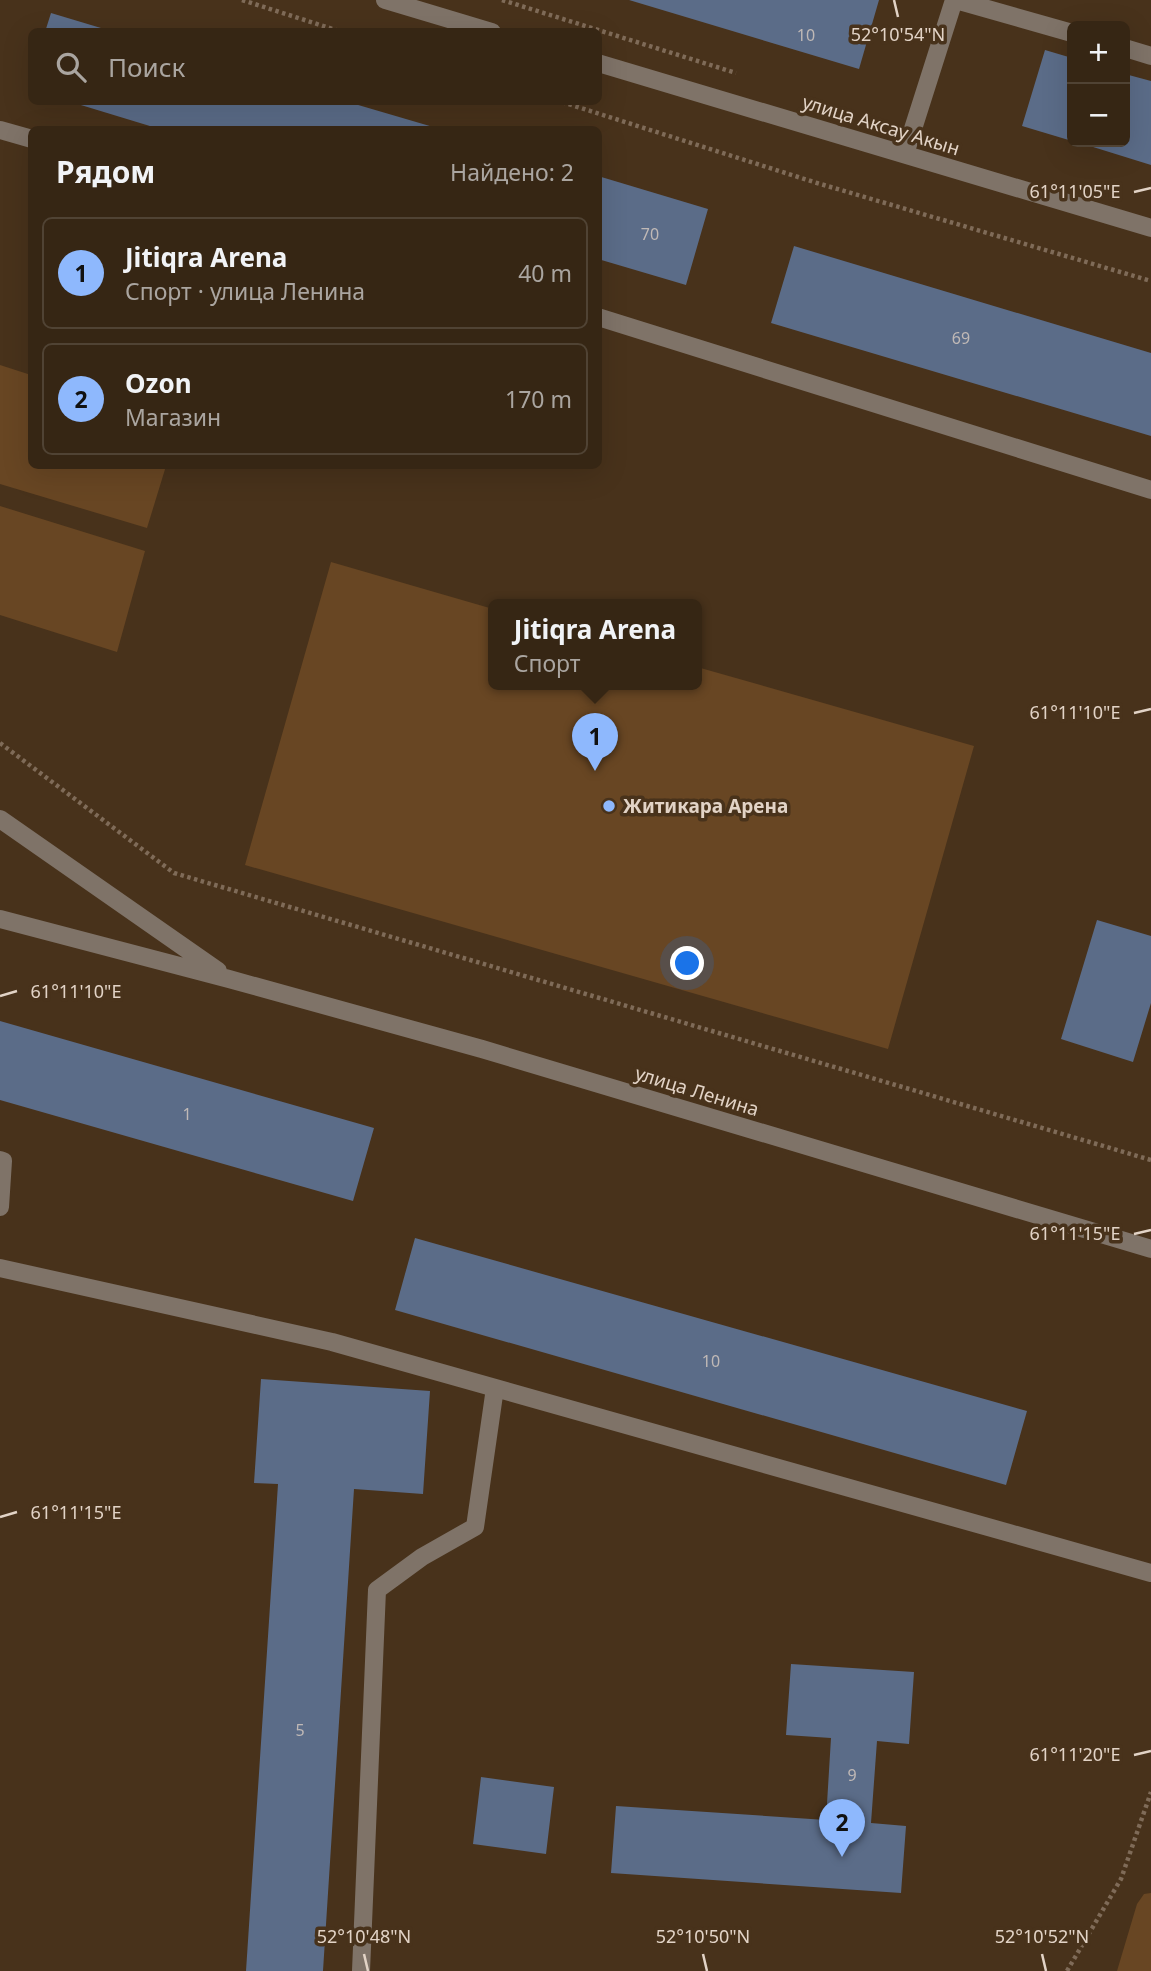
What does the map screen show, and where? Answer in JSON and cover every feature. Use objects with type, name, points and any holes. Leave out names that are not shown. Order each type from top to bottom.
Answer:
[{"type":"street","points":[[385,0],[479,28]]},
{"type":"street","points":[[905,154],[955,0],[1067,32]]},
{"type":"street","points":[[1130,50],[1151,56]]},
{"type":"street","name":"улица Аксау Акын","points":[[602,64],[1151,228]]},
{"type":"street","points":[[0,130],[28,138]]},
{"type":"street","points":[[602,318],[1151,490]]},
{"type":"street","points":[[0,819],[229,979]]},
{"type":"street","name":"улица Ленина","points":[[0,919],[482,1049],[1151,1249]]},
{"type":"street","points":[[0,1160],[3,1161],[0,1207]]},
{"type":"street","points":[[0,1268],[332,1342],[1151,1573]]},
{"type":"street","points":[[361,1971],[377,1590],[422,1557],[475,1527],[495,1388]]},
{"type":"path","points":[[243,0],[330,28]]},
{"type":"path","points":[[571,105],[817,183],[1151,281]]},
{"type":"path","points":[[0,743],[174,873],[411,940],[1151,1160]]},
{"type":"path","points":[[1067,1971],[1121,1879],[1151,1792]]},
{"type":"shaded area","points":[[0,365],[28,374],[28,469],[165,469],[147,528],[0,484]]},
{"type":"shaded area","points":[[0,506],[145,551],[117,652],[0,615]]},
{"type":"shaded area","name":"Житикара Арена","points":[[331,562],[488,608],[488,690],[702,690],[702,668],[974,746],[888,1049],[245,865]]},
{"type":"shaded area","points":[[1151,1893],[1151,1971],[1117,1971],[1137,1904],[1144,1894]]},
{"type":"building","points":[[629,0],[879,0],[859,69]]},
{"type":"building","points":[[51,13],[101,28],[46,28]]},
{"type":"building","points":[[1045,50],[1067,57],[1067,140],[1022,126]]},
{"type":"building","points":[[1130,75],[1151,81],[1151,165],[1093,147],[1130,147]]},
{"type":"building","points":[[81,105],[358,105],[430,126],[150,126]]},
{"type":"building","points":[[602,177],[708,209],[686,285],[602,260]]},
{"type":"building","points":[[794,246],[1151,353],[1151,436],[771,323]]},
{"type":"building","points":[[1097,920],[1151,936],[1151,1003],[1133,1062],[1061,1039]]},
{"type":"building","points":[[0,1021],[374,1128],[353,1201],[0,1100]]},
{"type":"building","points":[[415,1238],[1027,1411],[1006,1485],[395,1310]]},
{"type":"building","points":[[261,1379],[430,1391],[423,1494],[354,1489],[323,1971],[246,1971],[278,1484],[254,1483]]},
{"type":"building","points":[[791,1664],[914,1672],[909,1744],[877,1741],[871,1823],[906,1826],[901,1893],[611,1873],[616,1806],[826,1820],[831,1738],[786,1735]]},
{"type":"building","points":[[481,1777],[554,1787],[546,1854],[473,1844]]},
{"type":"place","name":"Jitiqra Arena","points":[[595,771]]},
{"type":"place","name":"Житикара Арена","points":[[609,806]]},
{"type":"place","name":"Ozon","points":[[842,1857]]}]
